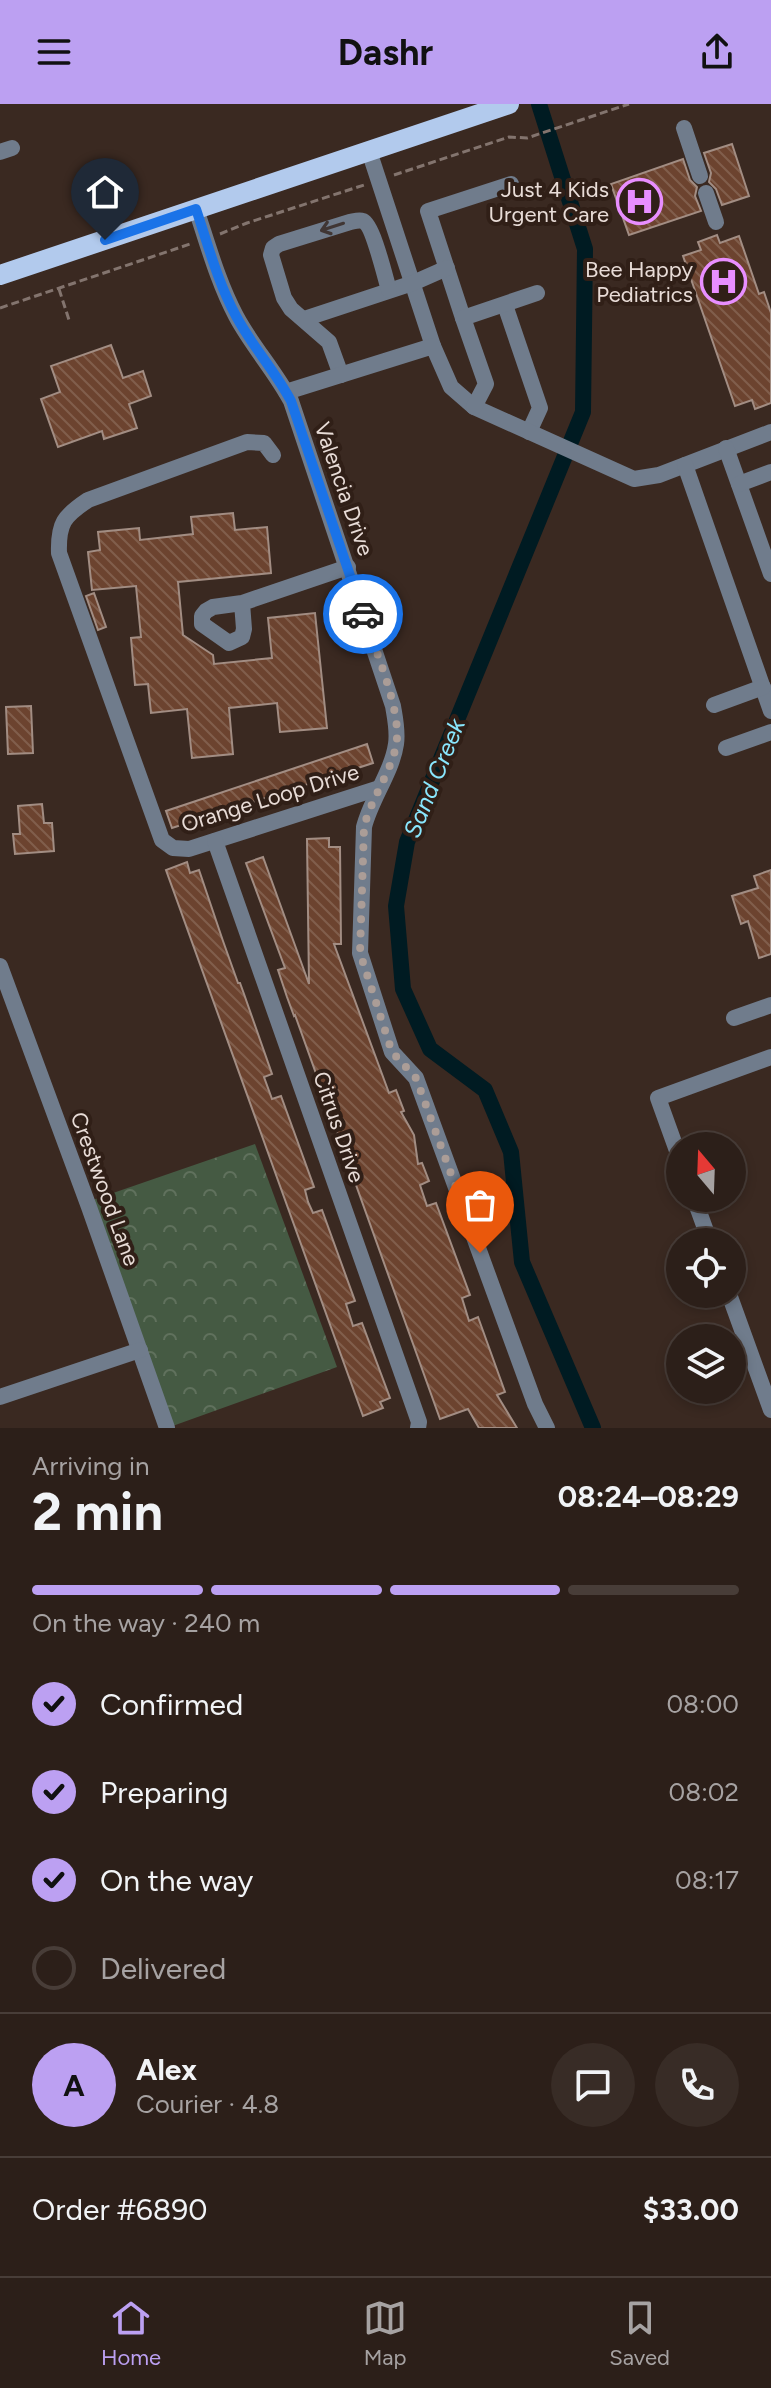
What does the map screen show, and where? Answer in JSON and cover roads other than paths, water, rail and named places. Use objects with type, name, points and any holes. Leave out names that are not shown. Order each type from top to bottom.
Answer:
[{"type":"main road","points":[[0,275],[509,104]]},
{"type":"street","points":[[684,128],[716,222]]},
{"type":"street","points":[[369,151],[433,346],[451,387],[474,407],[634,479],[659,475],[771,432]]},
{"type":"street","points":[[474,407],[486,384],[428,211],[511,184]]},
{"type":"street","name":"Valencia Drive","points":[[196,209],[218,277],[237,318],[286,392],[393,706],[397,725],[396,746],[369,807],[364,827],[360,953],[392,1052],[416,1078],[533,1400],[547,1428]]},
{"type":"street","points":[[341,375],[329,342],[291,309],[284,298],[271,255],[273,248],[361,220],[372,234],[389,290]]},
{"type":"street","points":[[304,319],[413,283],[447,268]]},
{"type":"street","points":[[463,318],[537,293]]},
{"type":"street","points":[[505,305],[540,408],[529,432]]},
{"type":"street","points":[[286,392],[433,346]]},
{"type":"street","name":"Orange Loop Drive","points":[[273,455],[264,443],[247,442],[88,500],[67,514],[58,532],[59,553],[162,840],[173,848],[189,849],[379,788]]},
{"type":"street","points":[[726,448],[771,574]]},
{"type":"street","points":[[685,465],[771,711]]},
{"type":"street","points":[[739,484],[771,472]]},
{"type":"street","points":[[242,603],[348,567]]},
{"type":"street","points":[[714,705],[763,687]]},
{"type":"street","points":[[726,748],[771,732]]},
{"type":"street","name":"Citrus Drive","points":[[215,841],[419,1422],[418,1428]]},
{"type":"street","name":"Crestwood Lane","points":[[0,966],[167,1428]]},
{"type":"street","points":[[734,1018],[771,1005]]},
{"type":"street","points":[[670,1132],[658,1098],[771,1057]]},
{"type":"street","points":[[734,1308],[771,1410]]},
{"type":"street","points":[[0,1397],[140,1350]]},
{"type":"street","points":[[754,1363],[771,1357]]},
{"type":"waterway","name":"Sand Creek","points":[[539,104],[585,249],[583,412],[407,842],[396,906],[403,989],[430,1049],[485,1090],[511,1152],[522,1262],[593,1428]]},
{"type":"place","name":"Just 4 Kids Urgent Care","points":[[640,202]]},
{"type":"place","name":"Bee Happy Pediatrics","points":[[724,282]]}]
